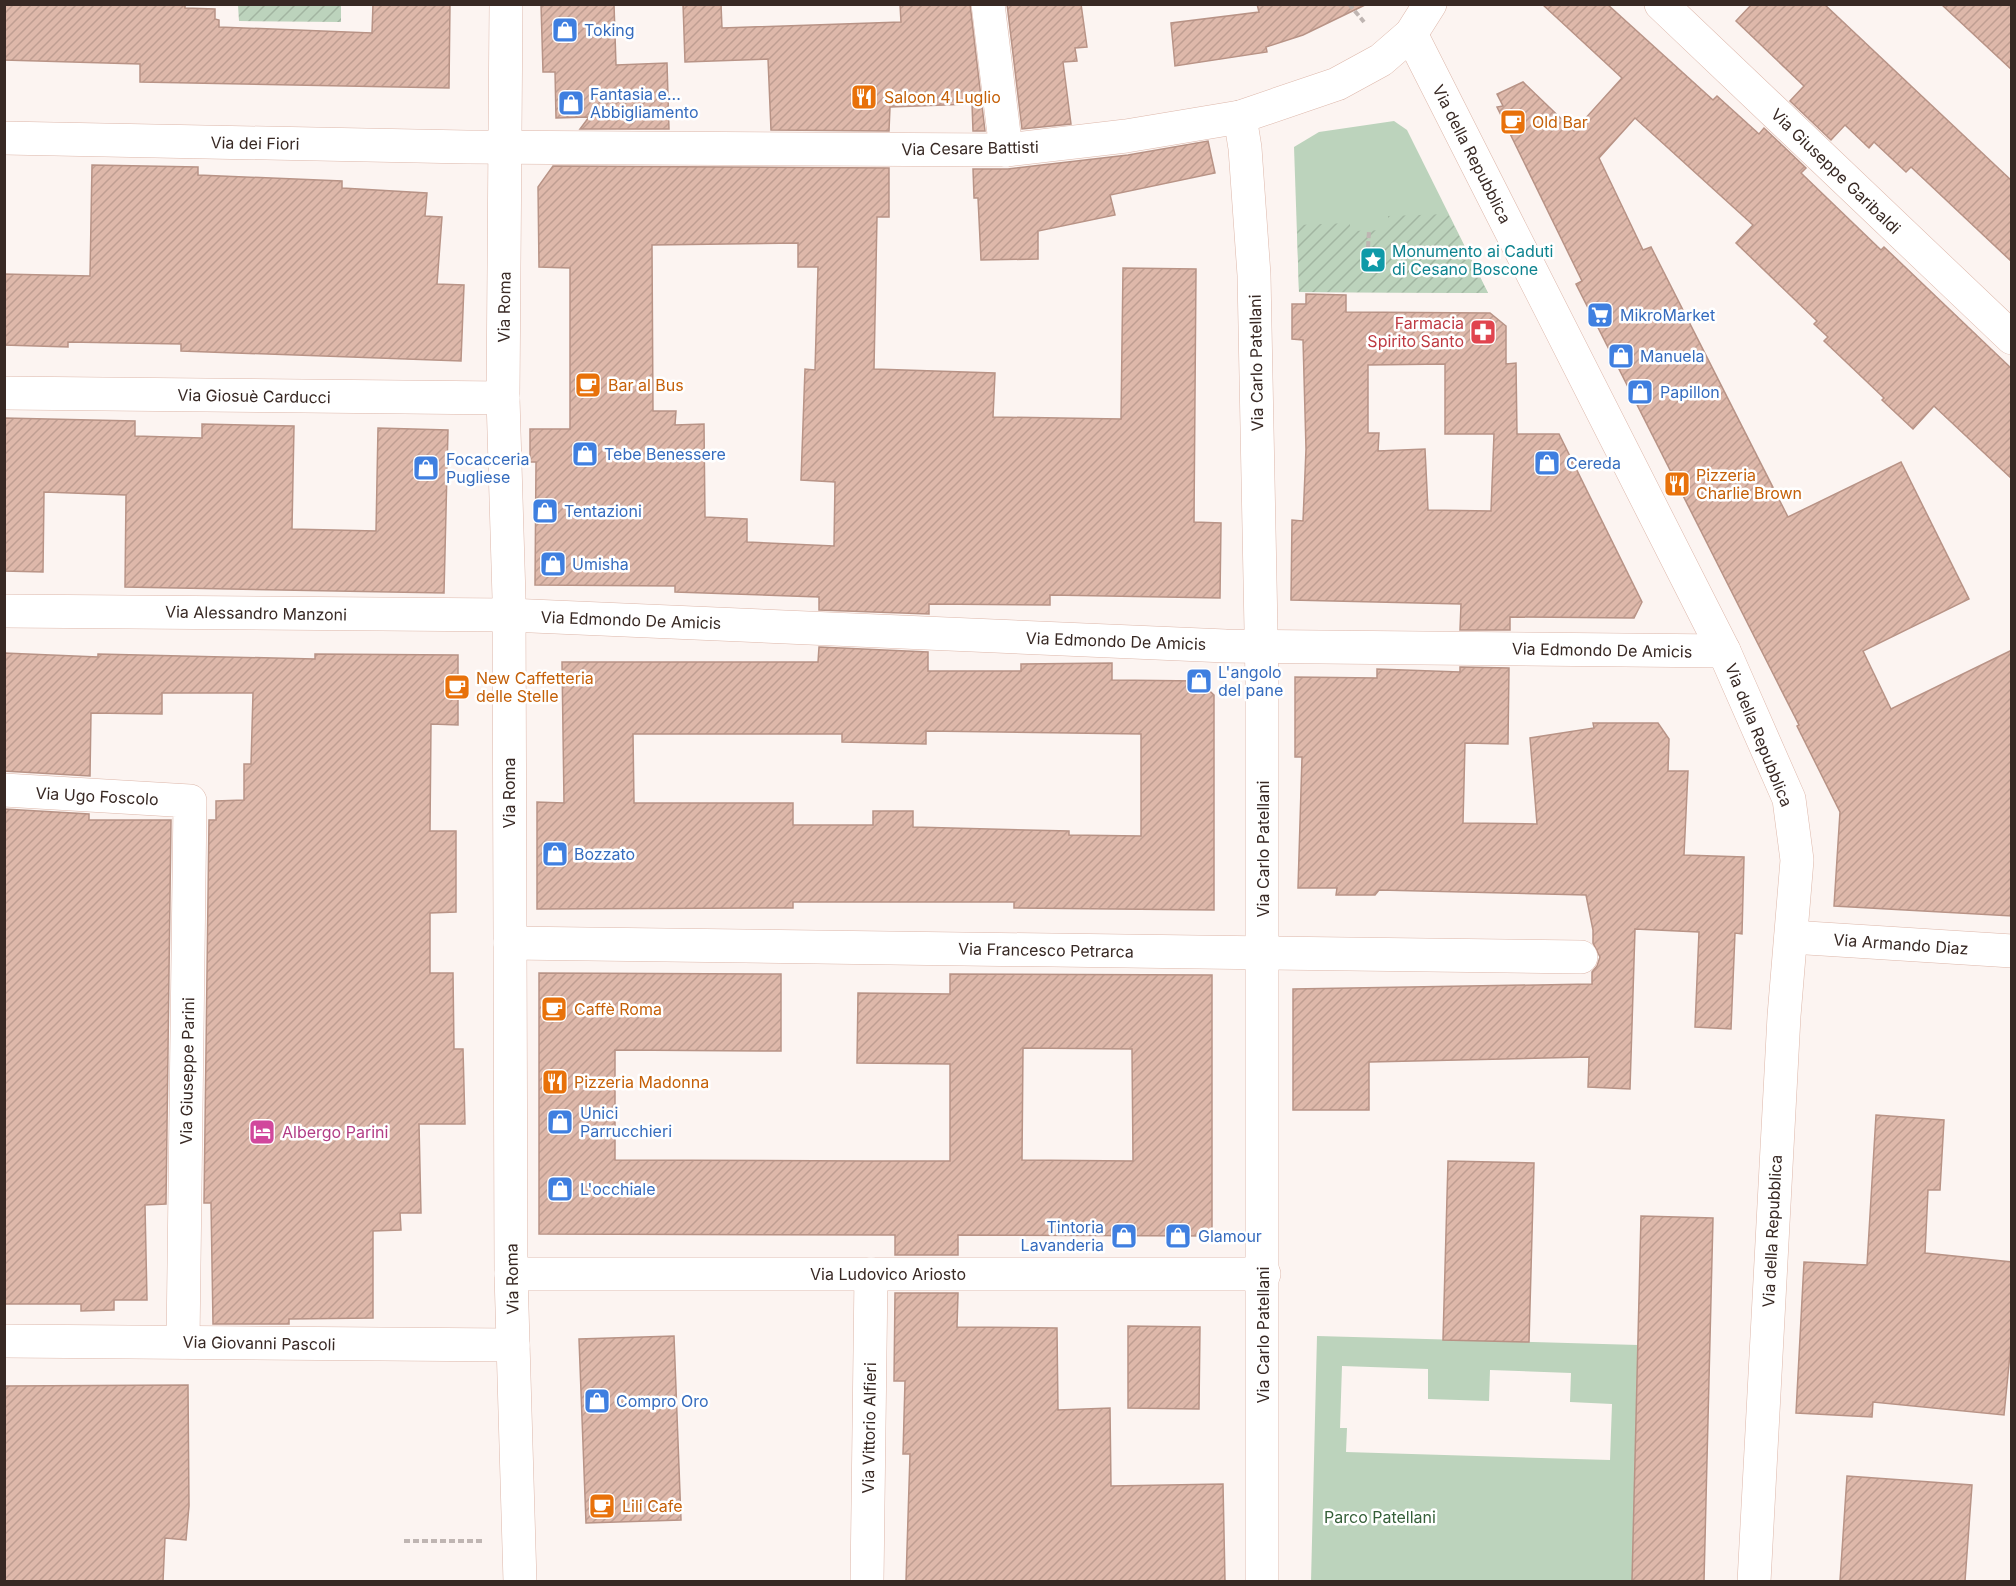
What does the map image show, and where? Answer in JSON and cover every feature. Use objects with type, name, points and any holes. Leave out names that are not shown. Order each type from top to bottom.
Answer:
[{"type":"street","name":"Via Roma","points":[[506,4],[503,398],[508,615],[511,1274],[520,1581]]},
{"type":"street","points":[[988,4],[1006,150]]},
{"type":"street","name":"Via Cesare Battisti","points":[[506,148],[1006,150],[1126,136],[1240,117],[1337,84],[1381,60],[1411,34],[1430,4]]},
{"type":"street","name":"Via Giuseppe Garibaldi","points":[[1661,4],[2012,338]]},
{"type":"street","name":"Via della Repubblica","points":[[1411,34],[1724,651],[1789,799],[1797,860],[1784,1016],[1754,1581]]},
{"type":"street","name":"Via Carlo Patellani","points":[[1240,117],[1245,148],[1254,275],[1261,647],[1264,1274],[1262,1581]]},
{"type":"street","name":"Via dei Fiori","points":[[4,138],[506,148]]},
{"type":"street","name":"Via Giosuè Carducci","points":[[4,393],[503,398]]},
{"type":"street","name":"Via Alessandro Manzoni","points":[[4,611],[508,615]]},
{"type":"street","name":"Via Edmondo De Amicis","points":[[508,615],[1261,647],[1724,651]]},
{"type":"street","name":"Via Ugo Foscolo","points":[[4,790],[190,801]]},
{"type":"street","name":"Via Giuseppe Parini","points":[[183,1342],[190,801]]},
{"type":"street","name":"Via Armando Diaz","points":[[1791,937],[2012,951]]},
{"type":"street","name":"Via Francesco Petrarca","points":[[510,943],[1581,957]]},
{"type":"street","name":"Via Ludovico Ariosto","points":[[511,1274],[1264,1274]]},
{"type":"street","name":"Via Vittorio Alfieri","points":[[867,1581],[871,1274]]},
{"type":"street","name":"Via Giovanni Pascoli","points":[[4,1341],[273,1345],[513,1345]]},
{"type":"path","points":[[1368,248],[1370,231]]},
{"type":"path","points":[[405,1541],[519,1540]]},
{"type":"green space","points":[[238,5],[341,5],[341,22],[239,21]]},
{"type":"green space","points":[[1394,121],[1407,130],[1488,293],[1299,292],[1294,147],[1319,132]]},
{"type":"green space","points":[[1448,214],[1488,293],[1299,292],[1297,225],[1350,223],[1350,231],[1388,230],[1388,216]]},
{"type":"green space","name":"Parco Patellani","points":[[1317,1336],[1638,1345],[1632,1581],[1311,1582]],"holes":[[[1342,1366],[1428,1369],[1428,1399],[1489,1401],[1490,1370],[1571,1373],[1570,1402],[1612,1404],[1610,1460],[1346,1452],[1347,1428],[1340,1428]]]},
{"type":"building","points":[[4,4],[185,4],[185,8],[215,9],[215,19],[219,20],[219,27],[372,33],[373,4],[450,4],[449,88],[140,82],[140,64],[4,60]]},
{"type":"building","points":[[541,4],[614,4],[616,65],[667,63],[669,129],[580,129],[589,117],[556,118],[555,72],[543,72]]},
{"type":"building","points":[[683,4],[721,4],[722,28],[901,22],[900,4],[970,4],[985,131],[973,131],[972,104],[890,107],[889,131],[771,130],[768,59],[685,62]]},
{"type":"building","points":[[1007,4],[1081,4],[1087,47],[1075,48],[1077,61],[1063,62],[1071,124],[1022,129]]},
{"type":"building","points":[[1257,4],[1367,4],[1303,35],[1266,47],[1267,52],[1175,66],[1171,23],[1259,12]]},
{"type":"building","points":[[1542,4],[1607,4],[1713,100],[1717,96],[1759,134],[1764,128],[1806,168],[1801,173],[1881,250],[1884,247],[2012,369],[2012,479],[1934,406],[1913,429],[1882,400],[1884,398],[1824,341],[1828,337],[1814,324],[1817,321],[1736,243],[1753,225],[1635,118],[1599,158],[1643,250],[1651,247],[1788,517],[1901,462],[1969,599],[1863,651],[1891,709],[2012,650],[2012,916],[1834,906],[1840,812],[1797,726],[1799,725],[1576,284],[1582,281],[1497,107],[1503,106],[1497,94],[1523,82],[1574,131],[1622,78]]},
{"type":"building","points":[[1752,4],[1824,4],[2012,181],[2012,262],[1911,167],[1906,172],[1874,142],[1869,148],[1845,125],[1831,140],[1790,101],[1804,86],[1736,21]]},
{"type":"building","points":[[1941,4],[2012,4],[2012,70]]},
{"type":"building","points":[[1208,141],[1215,173],[1110,195],[1115,215],[1038,231],[1038,259],[981,260],[978,198],[974,198],[973,169],[1008,169],[1128,155]]},
{"type":"building","points":[[92,165],[198,167],[198,175],[342,181],[342,188],[427,193],[425,216],[442,217],[437,284],[464,285],[461,361],[181,351],[181,344],[68,342],[68,347],[4,345],[4,274],[90,276]]},
{"type":"building","points":[[553,166],[889,168],[889,217],[877,217],[874,369],[995,373],[993,417],[1121,419],[1123,268],[1196,269],[1194,522],[1221,523],[1220,598],[1050,595],[1050,605],[929,604],[929,614],[819,610],[819,597],[675,592],[675,586],[535,585],[536,462],[530,462],[530,429],[570,429],[570,268],[539,267],[538,187]],"holes":[[[798,243],[798,267],[818,267],[815,370],[805,369],[801,480],[835,482],[834,546],[747,542],[747,519],[705,517],[704,424],[675,425],[676,411],[653,411],[652,245]]]},
{"type":"building","points":[[1306,294],[1346,295],[1346,312],[1490,313],[1506,326],[1506,364],[1516,363],[1517,434],[1559,434],[1642,602],[1634,618],[1510,617],[1510,630],[1460,630],[1461,604],[1291,600],[1292,520],[1303,521],[1306,449],[1303,340],[1292,339],[1292,304],[1306,304]],"holes":[[[1445,364],[1445,434],[1494,434],[1491,511],[1428,510],[1425,449],[1378,451],[1379,433],[1368,433],[1368,365]]]},
{"type":"building","points":[[4,418],[135,421],[135,436],[202,438],[202,424],[294,426],[292,529],[376,531],[378,428],[448,430],[444,593],[125,587],[126,495],[44,492],[43,572],[4,571]]},
{"type":"building","points":[[819,647],[928,652],[928,671],[1021,671],[1021,664],[1112,663],[1112,680],[1199,681],[1214,695],[1214,910],[1014,908],[1014,902],[793,902],[793,908],[537,909],[537,802],[564,803],[562,662],[818,662]],"holes":[[[926,731],[1141,734],[1141,836],[1069,835],[1069,831],[913,827],[913,811],[873,811],[873,825],[793,825],[793,803],[634,803],[633,734],[842,734],[842,742],[926,744]]]},
{"type":"building","points":[[4,653],[98,657],[98,654],[315,659],[315,654],[458,655],[458,725],[431,724],[430,831],[456,831],[456,912],[430,913],[430,973],[453,973],[454,1049],[463,1049],[465,1124],[419,1124],[421,1213],[400,1213],[401,1230],[373,1231],[373,1318],[289,1319],[289,1324],[213,1324],[211,1203],[204,1203],[209,820],[216,820],[216,801],[244,800],[244,764],[251,764],[253,693],[162,693],[162,714],[91,713],[90,776],[4,771]]},
{"type":"building","points":[[1460,667],[1509,668],[1508,744],[1465,743],[1463,823],[1537,824],[1530,738],[1594,728],[1593,723],[1658,723],[1669,739],[1668,771],[1688,771],[1684,855],[1744,857],[1742,934],[1735,933],[1731,1029],[1695,1027],[1699,932],[1635,929],[1630,1089],[1588,1087],[1589,1057],[1369,1062],[1369,1110],[1293,1110],[1293,989],[1592,984],[1592,972],[1600,957],[1593,943],[1593,930],[1586,895],[1379,890],[1375,895],[1336,895],[1337,888],[1298,888],[1302,757],[1295,757],[1295,677],[1377,678],[1377,669],[1460,672]]},
{"type":"building","points":[[4,809],[89,814],[89,820],[171,820],[166,1204],[145,1205],[147,1300],[114,1300],[114,1310],[81,1311],[81,1304],[4,1304]]},
{"type":"building","points":[[539,973],[781,974],[781,1051],[615,1050],[615,1160],[867,1161],[950,1161],[950,1064],[857,1063],[858,993],[950,994],[950,974],[1212,975],[1212,1236],[958,1235],[958,1255],[895,1255],[895,1235],[539,1234]],"holes":[[[1023,1048],[1132,1049],[1133,1161],[1022,1160]]]},
{"type":"building","points":[[1876,1115],[1944,1120],[1940,1190],[1928,1190],[1925,1253],[2012,1262],[2012,1334],[2004,1415],[1873,1402],[1872,1417],[1796,1413],[1804,1262],[1867,1265]]},
{"type":"building","points":[[1448,1161],[1534,1163],[1529,1342],[1443,1340]]},
{"type":"building","points":[[1641,1216],[1713,1218],[1704,1581],[1632,1581]]},
{"type":"building","points":[[895,1293],[958,1293],[957,1327],[1057,1328],[1058,1410],[1110,1408],[1111,1486],[1223,1484],[1225,1581],[906,1581],[910,1454],[903,1454],[905,1381],[894,1381]]},
{"type":"building","points":[[1128,1326],[1200,1327],[1199,1409],[1128,1408]]},
{"type":"building","points":[[674,1336],[681,1520],[586,1523],[579,1339]]},
{"type":"building","points":[[188,1385],[189,1506],[186,1540],[165,1538],[163,1581],[4,1581],[4,1386]]},
{"type":"building","points":[[1847,1476],[1972,1485],[1965,1581],[1840,1581]]},
{"type":"place","name":"Toking","points":[[565,30]]},
{"type":"place","name":"Saloon 4 Luglio","points":[[864,97]]},
{"type":"place","name":"Fantasia e... Abbigliamento","points":[[571,103]]},
{"type":"place","name":"Old Bar","points":[[1513,122]]},
{"type":"place","name":"Monumento ai Caduti di Cesano Boscone","points":[[1373,260]]},
{"type":"place","name":"MikroMarket","points":[[1600,315]]},
{"type":"place","name":"Farmacia Spirito Santo","points":[[1483,332]]},
{"type":"place","name":"Manuela","points":[[1621,356]]},
{"type":"place","name":"Bar al Bus","points":[[588,385]]},
{"type":"place","name":"Papillon","points":[[1640,392]]},
{"type":"place","name":"Tebe Benessere","points":[[585,454]]},
{"type":"place","name":"Cereda","points":[[1547,463]]},
{"type":"place","name":"Focacceria Pugliese","points":[[426,468]]},
{"type":"place","name":"Pizzeria Charlie Brown","points":[[1677,484]]},
{"type":"place","name":"Tentazioni","points":[[545,511]]},
{"type":"place","name":"Umisha","points":[[553,564]]},
{"type":"place","name":"L'angolo del pane","points":[[1199,681]]},
{"type":"place","name":"New Caffetteria delle Stelle","points":[[457,687]]},
{"type":"place","name":"Bozzato","points":[[555,854]]},
{"type":"place","name":"Caffè Roma","points":[[554,1009]]},
{"type":"place","name":"Pizzeria Madonna","points":[[555,1082]]},
{"type":"place","name":"Unici Parrucchieri","points":[[560,1122]]},
{"type":"place","name":"Albergo Parini","points":[[262,1132]]},
{"type":"place","name":"L'occhiale","points":[[560,1189]]},
{"type":"place","name":"Tintoria Lavanderia","points":[[1124,1236]]},
{"type":"place","name":"Glamour","points":[[1178,1236]]},
{"type":"place","name":"Compro Oro","points":[[597,1401]]},
{"type":"place","name":"Lili Cafe","points":[[602,1506]]}]
